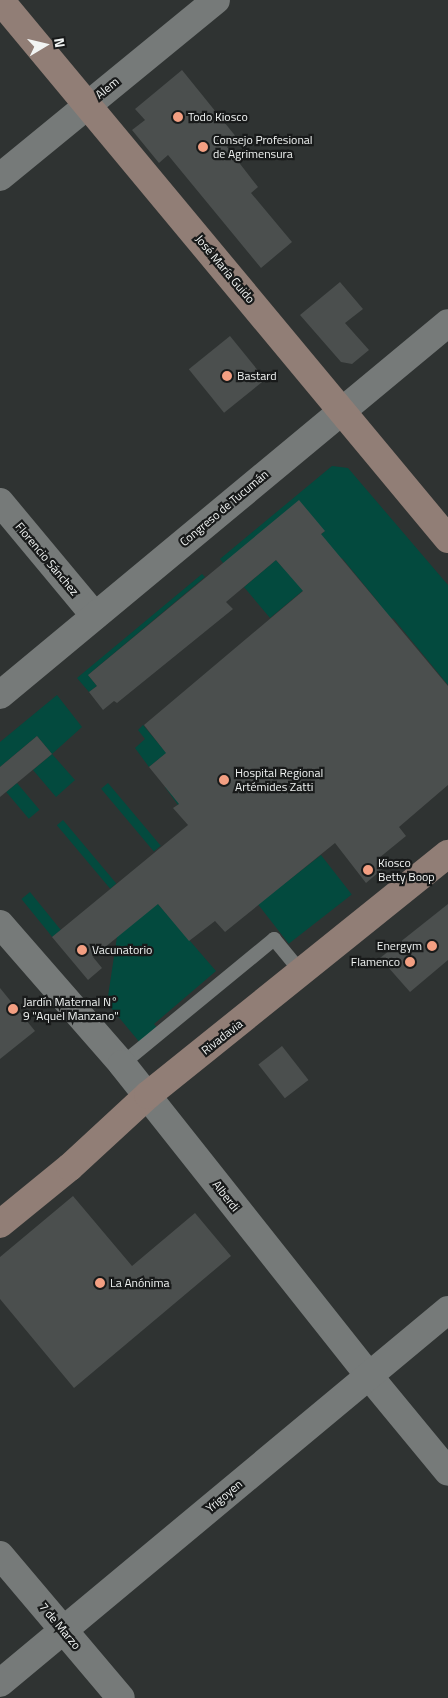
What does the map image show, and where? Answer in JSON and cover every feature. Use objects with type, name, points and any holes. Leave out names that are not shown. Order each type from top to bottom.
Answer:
[{"type":"main road","name":"José María Guido","points":[[0,0],[448,539]]},
{"type":"main road","name":"Rivadavia","points":[[0,1224],[70,1167],[148,1095],[448,854]]},
{"type":"street","name":"Alem","points":[[0,177],[216,0]]},
{"type":"street","name":"Congreso de Tucumán","points":[[0,695],[448,322]]},
{"type":"street","name":"Florencio Sánchez","points":[[0,502],[95,616]]},
{"type":"street","name":"Alberdi","points":[[0,924],[148,1095],[369,1376],[448,1472]]},
{"type":"street","name":"Yrigoyen","points":[[0,1683],[448,1310]]},
{"type":"street","name":"7 de Marzo","points":[[0,1555],[121,1698]]},
{"type":"lane","points":[[122,1064],[274,939],[302,973]]},
{"type":"green space","points":[[332,466],[348,468],[448,585],[448,685],[393,618],[316,682],[301,665],[379,603],[342,558],[270,618],[244,587],[276,560],[283,568],[325,531],[224,564],[220,559]]},
{"type":"green space","points":[[202,574],[205,577],[88,675],[97,686],[89,692],[77,678]]},
{"type":"green space","points":[[57,695],[82,727],[52,754],[37,736],[0,767],[0,742]]},
{"type":"green space","points":[[143,725],[164,750],[174,742],[190,794],[178,805],[165,787],[181,773],[165,754],[149,767],[135,748],[145,739],[138,730]]},
{"type":"green space","points":[[52,754],[75,780],[56,797],[33,770]]},
{"type":"green space","points":[[17,783],[39,810],[29,819],[6,792]]},
{"type":"green space","points":[[108,783],[161,846],[154,852],[101,789]]},
{"type":"green space","points":[[63,820],[116,884],[110,889],[57,825]]},
{"type":"green space","points":[[321,855],[352,894],[289,944],[258,904]]},
{"type":"green space","points":[[30,892],[61,930],[52,937],[21,899]]},
{"type":"green space","points":[[158,904],[216,971],[154,1024],[159,1030],[141,1044],[107,1003],[121,910]]},
{"type":"building","points":[[182,70],[237,138],[227,147],[258,187],[251,193],[292,242],[261,268],[168,155],[159,163],[132,130],[145,120],[135,109]]},
{"type":"building","points":[[340,282],[363,309],[345,323],[369,350],[352,364],[341,362],[300,315]]},
{"type":"building","points":[[230,336],[265,380],[224,413],[189,369]]},
{"type":"building","name":"Hospital Regional Artémides Zatti","points":[[299,500],[325,531],[321,534],[448,686],[448,785],[399,827],[406,836],[379,858],[386,866],[366,883],[335,843],[225,932],[215,921],[189,941],[158,904],[93,957],[102,968],[88,980],[52,937],[188,825],[173,808],[179,804],[149,767],[166,753],[144,725],[303,591],[276,560],[226,602],[233,609],[117,703],[114,701],[103,710],[89,692],[97,686],[88,675]]},
{"type":"building","points":[[37,736],[52,754],[0,797],[0,767]]},
{"type":"building","points":[[448,904],[448,960],[410,992],[380,958]]},
{"type":"building","name":"Jardín Maternal N° 9 \"Aquel Manzano\"","points":[[0,988],[35,1031],[0,1059]]},
{"type":"building","points":[[282,1046],[308,1080],[285,1098],[258,1064]]},
{"type":"building","name":"La Anónima","points":[[73,1196],[132,1266],[195,1213],[231,1256],[74,1388],[0,1299],[0,1257]]},
{"type":"place","name":"Todo Kiosco","points":[[178,117]]},
{"type":"place","name":"Consejo Profesional de Agrimensura","points":[[203,147]]},
{"type":"place","name":"Bastard","points":[[227,376]]},
{"type":"place","name":"Hospital Regional Artémides Zatti","points":[[224,780]]},
{"type":"place","name":"Kiosco Betty Boop","points":[[368,870]]},
{"type":"place","name":"Energym","points":[[432,946]]},
{"type":"place","name":"Vacunatorio","points":[[82,950]]},
{"type":"place","name":"Flamenco","points":[[410,962]]},
{"type":"place","name":"Jardín Maternal N° 9 \"Aquel Manzano\"","points":[[13,1009]]},
{"type":"place","name":"La Anónima","points":[[100,1283]]}]
